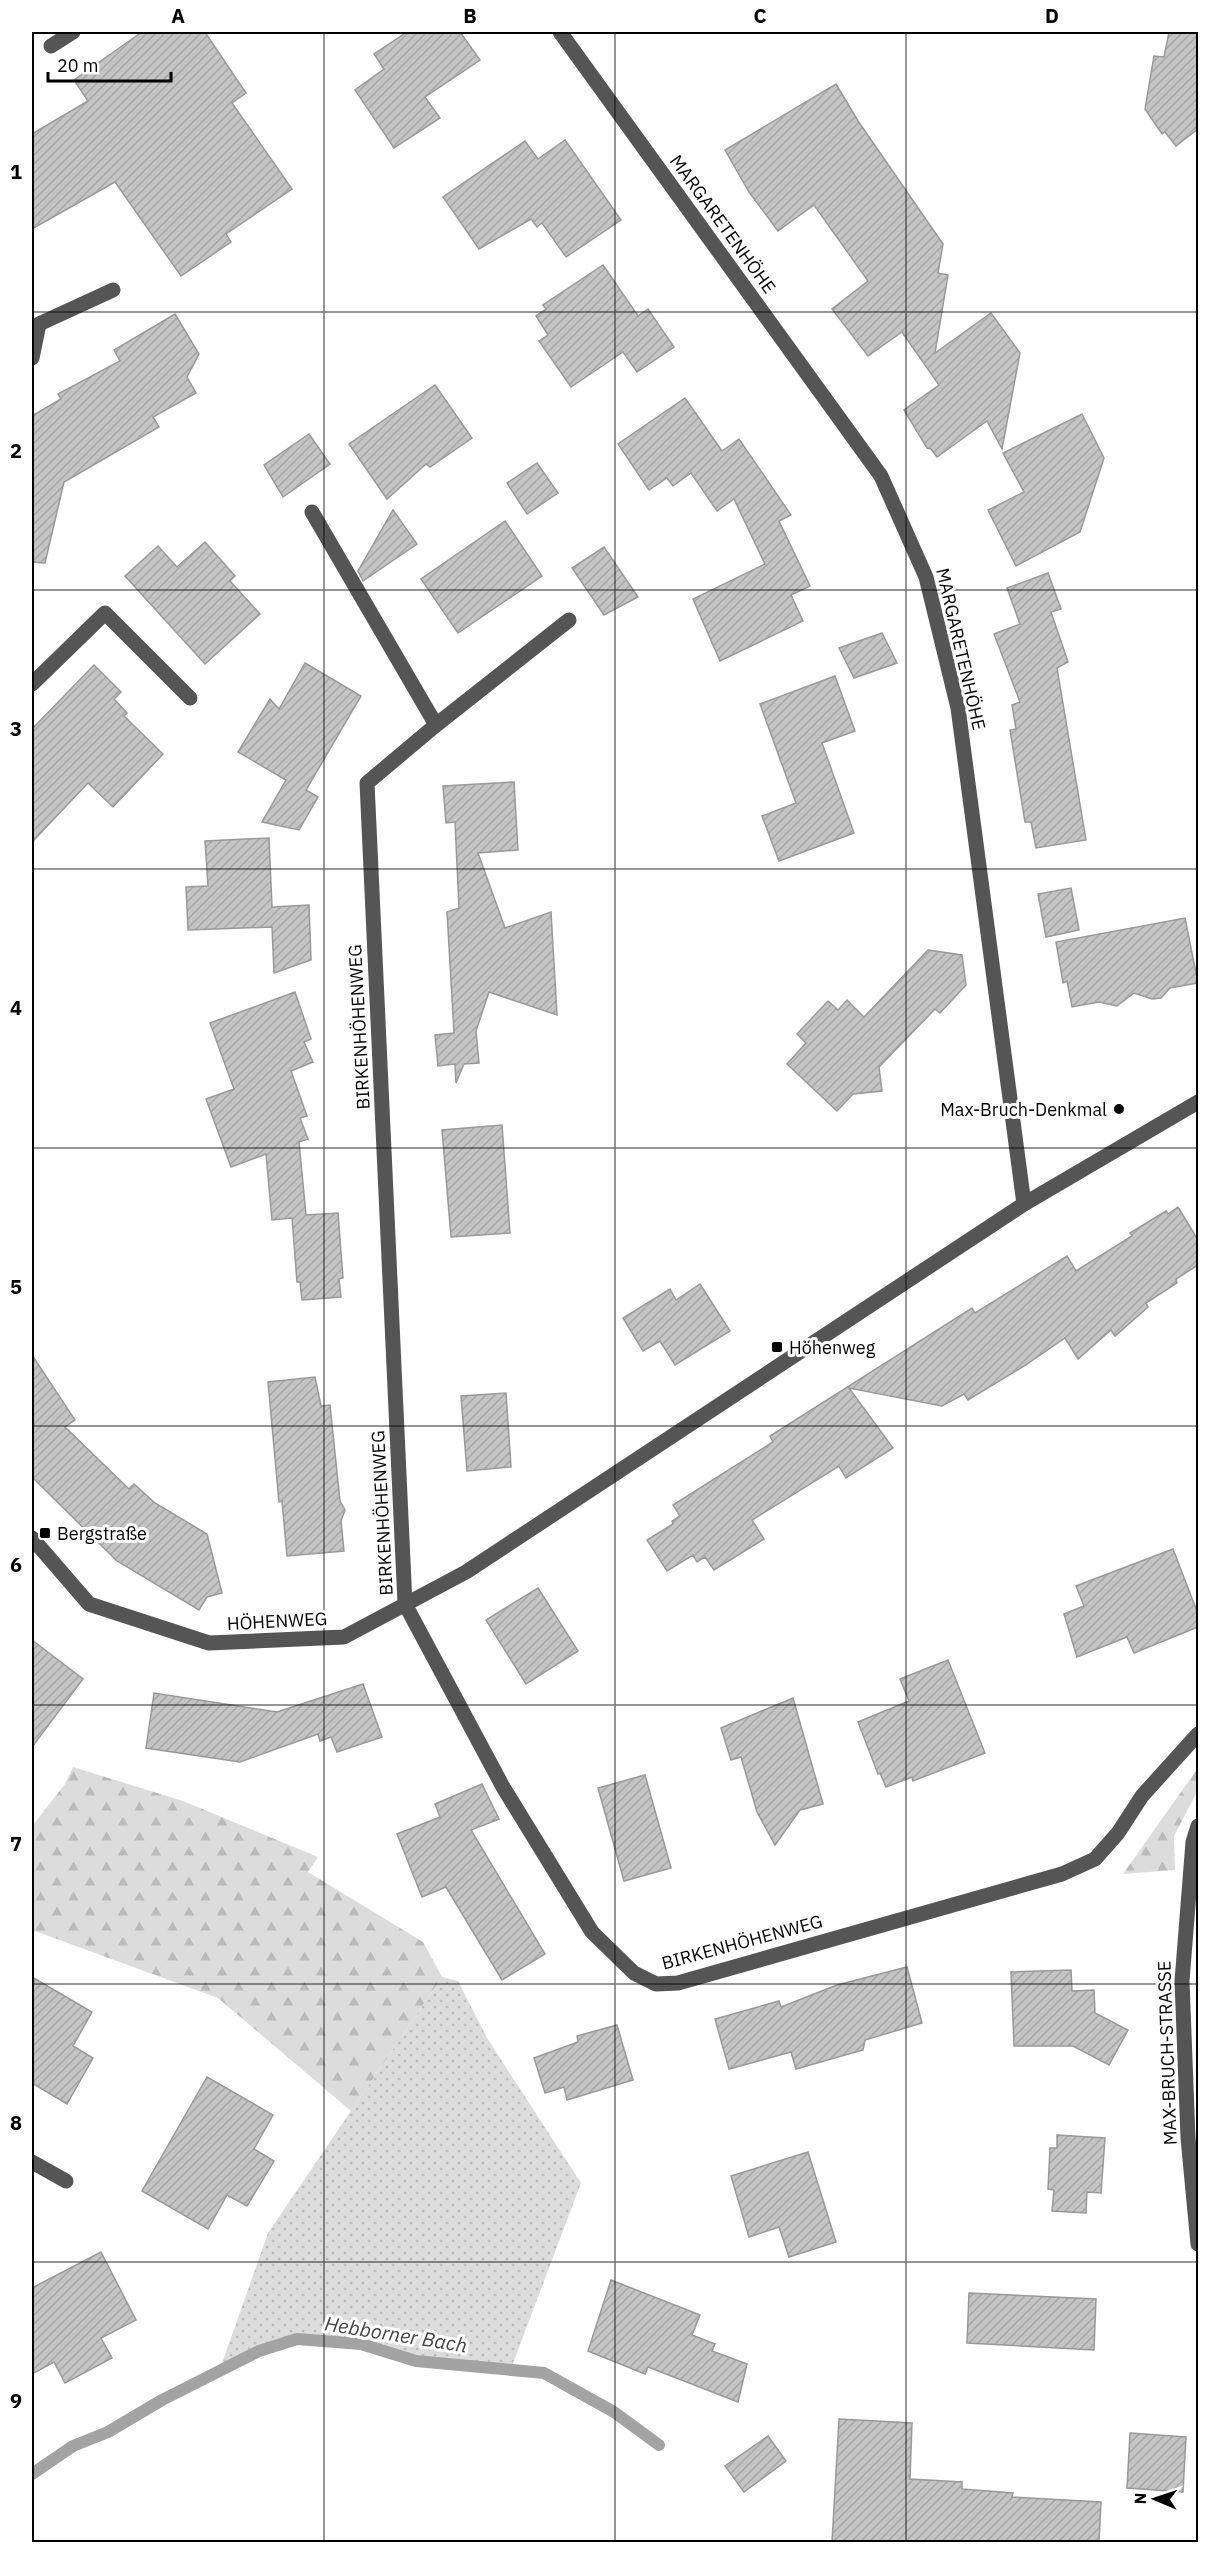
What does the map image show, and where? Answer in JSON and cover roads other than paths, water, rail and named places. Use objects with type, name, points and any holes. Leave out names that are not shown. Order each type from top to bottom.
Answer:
[{"type":"street","points":[[51,46],[73,32]]},
{"type":"street","name":"MARGARETENHÖHE","points":[[560,32],[881,476],[926,577],[958,708],[1024,1204]]},
{"type":"street","points":[[32,358],[39,324],[113,290]]},
{"type":"street","points":[[312,512],[436,726],[568,620]]},
{"type":"street","points":[[32,684],[105,613],[190,698]]},
{"type":"street","name":"BIRKENHÖHENWEG","points":[[436,726],[367,783],[405,1604],[502,1787],[592,1932],[634,1973],[656,1984],[678,1983],[1051,1877],[1095,1859],[1118,1833],[1143,1796],[1198,1734]]},
{"type":"street","name":"HÖHENWEG","points":[[32,1538],[89,1604],[208,1643],[344,1637],[476,1565],[1024,1204],[1198,1102]]},
{"type":"street","name":"MAX-BRUCH-STRASSE","points":[[1198,1826],[1193,1842],[1182,1981],[1188,2138],[1198,2244]]},
{"type":"street","points":[[32,2162],[66,2181]]},
{"type":"waterway","name":"Hebborner Bach","points":[[32,2474],[73,2446],[108,2432],[162,2400],[259,2351],[297,2339],[361,2344],[416,2361],[544,2373],[614,2412],[659,2445]]},
{"type":"place","name":"Max-Bruch-Denkmal","points":[[1119,1109]]},
{"type":"place","name":"Höhenweg","points":[[777,1347]]},
{"type":"place","name":"Bergstraße","points":[[45,1533]]}]
